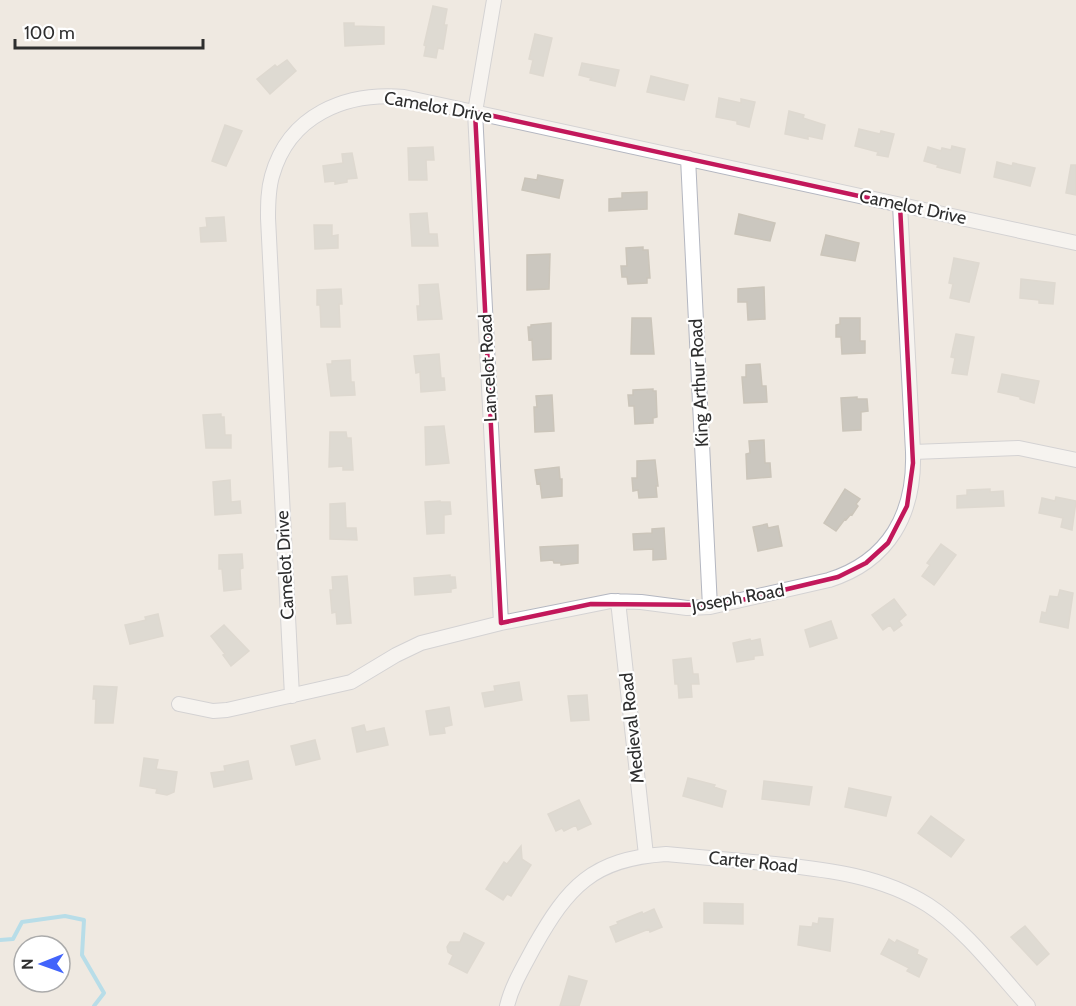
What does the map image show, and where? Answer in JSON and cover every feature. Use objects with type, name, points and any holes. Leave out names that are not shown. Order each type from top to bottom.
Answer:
[{"type":"street","name":"Lancelot Road","points":[[494,0],[475,112],[501,623]]},
{"type":"street","name":"Camelot Drive","points":[[292,696],[268,218],[271,178],[282,152],[306,123],[318,114],[351,99],[377,95],[404,97],[1076,243]]},
{"type":"street","name":"King Arthur Road","points":[[688,158],[710,607]]},
{"type":"street","name":"Joseph Road","points":[[179,704],[200,710],[220,711],[292,696],[351,682],[421,643],[501,623],[591,604],[618,601],[687,608],[710,607],[829,580],[847,573],[874,557],[888,543],[903,516],[912,484],[913,452],[900,205]]},
{"type":"street","points":[[913,452],[1019,448],[1076,460]]},
{"type":"street","name":"Medieval Road","points":[[618,601],[646,855]]},
{"type":"street","name":"Carter Road","points":[[507,1006],[517,978],[562,902],[589,877],[603,868],[646,855],[666,854],[831,870],[882,883],[929,906],[944,918],[1028,1006]]},
{"type":"highlighted area","points":[[475,112],[900,205],[913,463],[907,506],[888,543],[866,563],[838,577],[721,605],[591,604],[501,623]]},
{"type":"building","points":[[433,6],[447,9],[443,49],[438,48],[436,58],[424,56],[426,46],[424,45]]},
{"type":"building","points":[[344,23],[354,23],[354,26],[384,27],[384,44],[345,46]]},
{"type":"building","points":[[535,34],[552,38],[543,76],[530,73],[533,60],[529,59]]},
{"type":"building","points":[[287,60],[296,71],[270,94],[257,79],[275,65],[277,67]]},
{"type":"building","points":[[582,63],[619,70],[615,86],[579,75]]},
{"type":"building","points":[[651,76],[688,85],[684,100],[647,92]]},
{"type":"building","points":[[719,98],[741,103],[741,99],[755,102],[749,127],[737,124],[737,121],[716,117]]},
{"type":"building","points":[[789,111],[825,125],[822,139],[808,136],[808,139],[785,134]]},
{"type":"building","points":[[225,125],[242,131],[226,166],[212,161]]},
{"type":"building","points":[[859,129],[880,134],[881,131],[894,134],[888,157],[855,146]]},
{"type":"building","points":[[952,146],[965,149],[960,173],[924,161],[928,147],[941,151],[942,148],[951,150]]},
{"type":"building","points":[[433,147],[434,160],[426,160],[427,180],[409,180],[408,148]]},
{"type":"building","points":[[352,153],[357,178],[335,184],[335,181],[325,182],[323,166],[343,163],[342,154]]},
{"type":"building","points":[[997,162],[1035,168],[1030,186],[994,177]]},
{"type":"building","points":[[1071,165],[1076,165],[1076,195],[1066,193]]},
{"type":"building","points":[[538,175],[563,180],[559,198],[522,190],[525,178],[537,180]]},
{"type":"building","points":[[647,192],[647,209],[609,211],[609,199],[622,198],[622,193]]},
{"type":"building","points":[[427,213],[429,234],[437,234],[438,246],[412,246],[410,214]]},
{"type":"building","points":[[739,214],[775,223],[770,241],[735,234]]},
{"type":"building","points":[[224,217],[226,241],[201,242],[200,228],[207,227],[206,218]]},
{"type":"building","points":[[314,225],[332,225],[332,236],[338,235],[338,248],[315,249]]},
{"type":"building","points":[[826,235],[859,243],[855,261],[821,255]]},
{"type":"building","points":[[643,247],[643,250],[648,250],[650,278],[647,278],[647,283],[628,284],[627,277],[622,277],[621,266],[627,266],[626,248]]},
{"type":"building","points":[[550,254],[549,289],[527,290],[527,255]]},
{"type":"building","points":[[954,258],[979,263],[969,302],[950,298],[953,284],[949,283]]},
{"type":"building","points":[[1021,279],[1055,283],[1053,304],[1020,298]]},
{"type":"building","points":[[438,284],[442,319],[418,320],[419,285]]},
{"type":"building","points":[[764,287],[765,319],[748,320],[747,302],[738,302],[738,289]]},
{"type":"building","points":[[341,289],[340,327],[321,327],[317,290]]},
{"type":"building","points":[[632,318],[651,318],[654,354],[631,354]]},
{"type":"building","points":[[840,318],[860,318],[860,341],[865,341],[865,353],[842,354],[841,337],[836,337],[836,325],[840,324]]},
{"type":"building","points":[[551,323],[551,359],[533,360],[532,339],[529,340],[528,327]]},
{"type":"building","points":[[956,334],[974,337],[967,375],[952,373],[955,358],[951,357]]},
{"type":"building","points":[[439,354],[441,378],[444,378],[445,390],[421,392],[420,372],[416,373],[414,356]]},
{"type":"building","points":[[350,360],[351,382],[354,382],[355,395],[331,396],[327,364],[332,364],[332,361]]},
{"type":"building","points":[[760,364],[762,386],[766,386],[767,402],[744,403],[742,377],[746,377],[746,365]]},
{"type":"building","points":[[1002,374],[1039,381],[1034,403],[998,392]]},
{"type":"building","points":[[653,389],[656,391],[657,417],[653,418],[653,423],[635,424],[634,406],[629,406],[628,395],[633,395],[633,390]]},
{"type":"building","points":[[552,395],[554,431],[535,432],[536,396]]},
{"type":"building","points":[[857,397],[857,399],[867,399],[868,411],[861,412],[861,430],[843,431],[841,398]]},
{"type":"building","points":[[221,414],[221,417],[224,417],[225,435],[231,435],[231,448],[206,448],[203,415]]},
{"type":"building","points":[[444,426],[449,463],[426,465],[425,427]]},
{"type":"building","points":[[330,432],[346,432],[347,438],[351,438],[353,470],[343,470],[343,466],[329,467]]},
{"type":"building","points":[[764,440],[765,463],[770,463],[771,477],[747,479],[746,454],[750,453],[749,441]]},
{"type":"building","points":[[655,460],[657,497],[639,498],[638,490],[633,491],[632,478],[637,478],[637,461]]},
{"type":"building","points":[[559,467],[562,496],[542,498],[535,470]]},
{"type":"building","points":[[230,480],[231,502],[240,501],[241,513],[215,515],[213,482]]},
{"type":"building","points":[[845,489],[860,499],[852,515],[845,519],[836,531],[824,523]]},
{"type":"building","points":[[990,489],[990,492],[1003,491],[1004,506],[957,508],[957,496],[967,495],[967,490]]},
{"type":"building","points":[[1056,497],[1076,501],[1072,530],[1061,527],[1063,518],[1039,513],[1042,498],[1055,501]]},
{"type":"building","points":[[425,502],[450,502],[451,514],[444,515],[444,533],[427,534]]},
{"type":"building","points":[[345,503],[346,528],[356,528],[357,540],[330,539],[330,504]]},
{"type":"building","points":[[767,524],[768,528],[778,526],[782,546],[758,551],[753,527]]},
{"type":"building","points":[[664,528],[666,559],[653,560],[653,549],[634,550],[633,534],[652,533],[652,529]]},
{"type":"building","points":[[941,544],[956,555],[934,585],[922,576],[930,565],[927,563]]},
{"type":"building","points":[[578,545],[578,563],[561,565],[561,563],[554,563],[553,560],[541,561],[540,547]]},
{"type":"building","points":[[242,554],[241,589],[224,591],[222,569],[219,569],[219,555]]},
{"type":"building","points":[[450,575],[450,577],[455,577],[456,588],[451,589],[451,592],[415,595],[414,578]]},
{"type":"building","points":[[347,576],[351,623],[337,624],[336,612],[332,613],[330,590],[333,590],[332,577]]},
{"type":"building","points":[[1060,590],[1073,593],[1068,628],[1040,622],[1042,612],[1046,613],[1050,596],[1058,597]]},
{"type":"building","points":[[894,599],[906,615],[899,621],[902,625],[894,631],[890,625],[883,630],[872,615]]},
{"type":"building","points":[[158,614],[163,636],[130,644],[125,625],[146,620],[145,617]]},
{"type":"building","points":[[831,621],[837,638],[810,647],[805,630]]},
{"type":"building","points":[[224,625],[249,651],[231,666],[211,636]]},
{"type":"building","points":[[750,639],[751,641],[760,639],[763,655],[737,662],[733,643]]},
{"type":"building","points":[[691,658],[693,674],[698,674],[699,684],[691,684],[692,697],[679,698],[673,660]]},
{"type":"building","points":[[519,682],[522,700],[485,707],[482,693],[495,691],[494,686]]},
{"type":"building","points":[[94,686],[117,687],[113,723],[95,723]]},
{"type":"building","points":[[587,695],[589,720],[571,721],[568,696]]},
{"type":"building","points":[[449,707],[452,725],[444,727],[445,733],[430,735],[426,711]]},
{"type":"building","points":[[364,725],[366,732],[384,728],[388,745],[357,752],[352,728]]},
{"type":"building","points":[[315,740],[320,759],[296,765],[291,746]]},
{"type":"building","points":[[144,758],[158,760],[156,769],[177,772],[174,792],[167,795],[156,793],[157,789],[140,786]]},
{"type":"building","points":[[248,761],[252,779],[214,787],[211,773],[225,771],[224,766]]},
{"type":"building","points":[[688,778],[715,785],[714,787],[726,791],[722,807],[683,796]]},
{"type":"building","points":[[764,781],[812,787],[809,805],[762,799]]},
{"type":"building","points":[[849,788],[891,797],[886,816],[845,807]]},
{"type":"building","points":[[579,800],[591,824],[578,830],[576,825],[564,831],[562,828],[556,831],[548,814]]},
{"type":"building","points":[[931,816],[964,840],[951,857],[918,833]]},
{"type":"building","points":[[521,846],[522,859],[531,865],[511,896],[507,894],[503,900],[486,889],[504,862],[507,864]]},
{"type":"building","points":[[704,903],[743,904],[743,924],[704,923]]},
{"type":"building","points":[[654,909],[662,927],[650,932],[649,929],[616,942],[610,927],[618,924],[617,922]]},
{"type":"building","points":[[819,918],[833,919],[830,951],[798,945],[800,926],[812,927],[813,923],[818,924]]},
{"type":"building","points":[[1025,926],[1049,954],[1037,965],[1011,937]]},
{"type":"building","points":[[464,933],[484,943],[467,973],[449,964],[453,955],[448,952],[447,947],[450,942],[460,942]]},
{"type":"building","points":[[889,939],[895,943],[897,940],[918,950],[917,954],[927,959],[919,977],[907,971],[909,968],[881,954]]},
{"type":"building","points":[[569,976],[587,981],[579,1006],[560,1006]]},
{"type":"waterway","points":[[0,940],[13,939],[22,922],[65,916],[84,920],[82,955],[104,993],[94,1006]]}]
